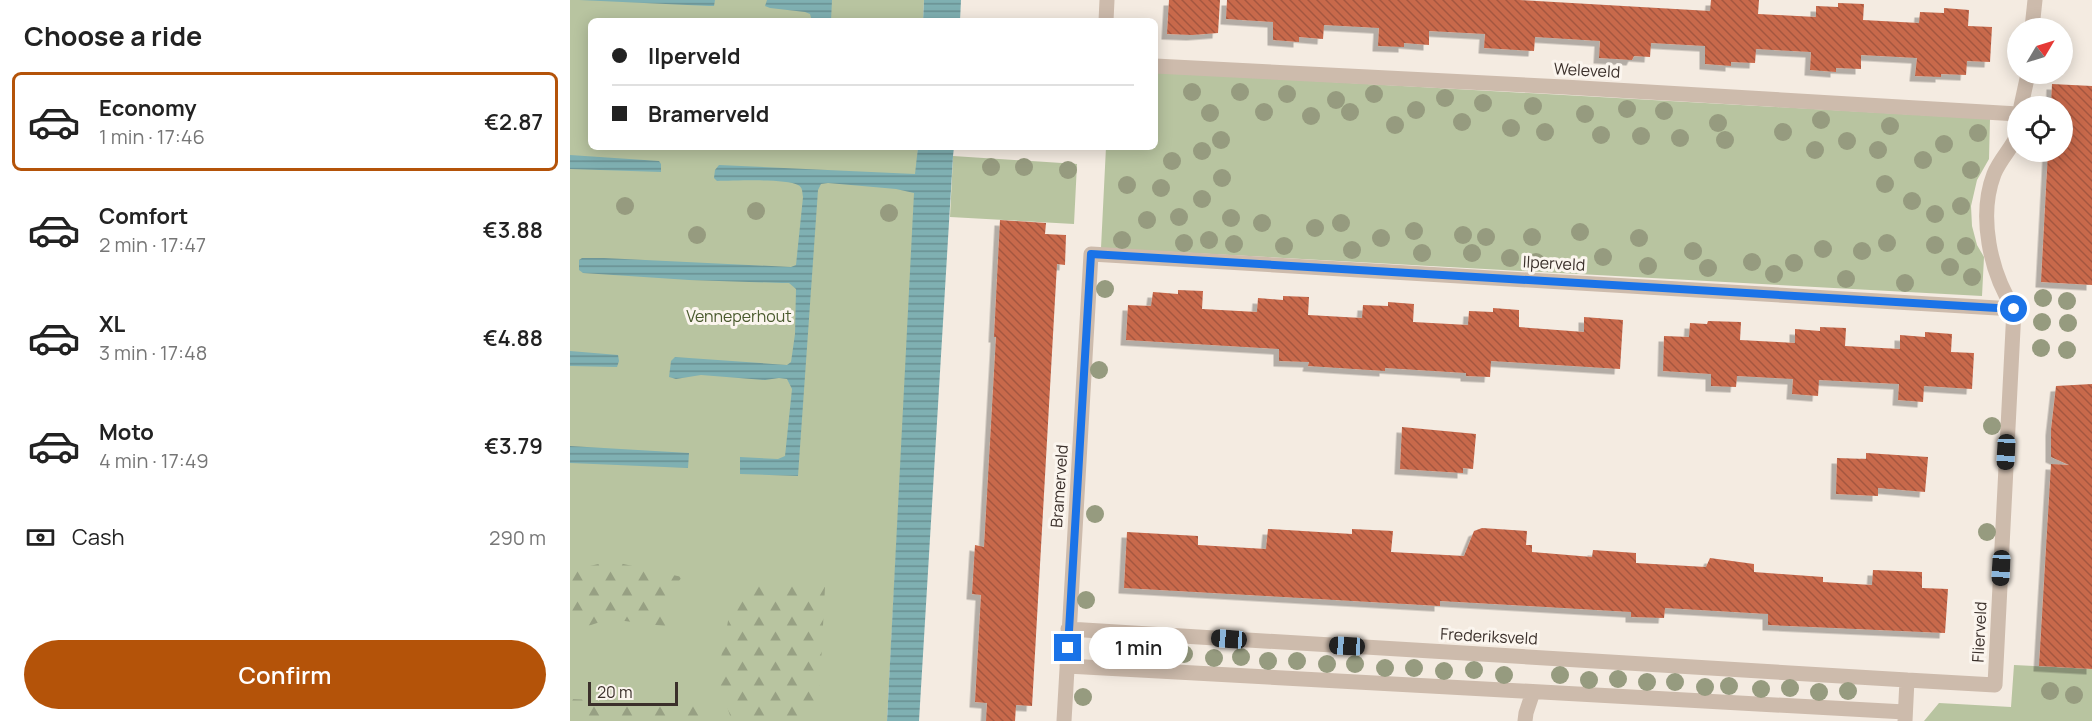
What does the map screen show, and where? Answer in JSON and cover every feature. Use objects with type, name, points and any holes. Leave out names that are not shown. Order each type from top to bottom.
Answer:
[{"type":"street","points":[[1106,18],[1107,0]]},
{"type":"street","points":[[2033,18],[2035,0]]},
{"type":"street","name":"Weleveld","points":[[1158,66],[2007,113]]},
{"type":"street","points":[[2007,152],[1994,174],[1987,200],[1986,216],[1998,273],[2005,295],[2014,309]]},
{"type":"street","name":"Ilperveld","points":[[1091,254],[2014,309]]},
{"type":"street","name":"Bramerveld","points":[[1064,721],[1091,254]]},
{"type":"street","name":"Flierveld","points":[[1907,680],[1995,685],[2014,309]]},
{"type":"street","name":"Frederiksveld","points":[[1068,629],[1907,680]]},
{"type":"street","points":[[1067,666],[1533,692],[1905,717],[1907,680]]},
{"type":"street","points":[[1526,721],[1526,713],[1533,692]]},
{"type":"green space","name":"Venneperhout","points":[[570,0],[924,0],[923,18],[588,18],[588,150],[918,150],[887,721],[570,721]]},
{"type":"green space","points":[[1158,72],[1990,119],[1989,159],[1977,180],[1971,206],[1972,226],[1977,245],[1984,257],[1982,296],[1101,248],[1106,150],[1158,150]]},
{"type":"green space","points":[[953,156],[1077,164],[1074,224],[950,217]]},
{"type":"green space","points":[[610,561],[682,577],[662,603],[672,627],[609,619],[570,632],[570,571]]},
{"type":"green space","points":[[735,585],[825,587],[818,721],[732,721],[717,678]]},
{"type":"green space","points":[[2014,665],[2092,669],[2092,721],[1924,721],[1939,703],[2011,707]]},
{"type":"green space","points":[[570,699],[696,704],[704,721],[570,721]]},
{"type":"water","points":[[579,0],[715,0],[714,6],[709,6]]},
{"type":"water","points":[[767,0],[832,0],[831,18],[811,18],[810,14],[805,12],[765,6]]},
{"type":"water","points":[[924,0],[961,0],[960,18],[923,18]]},
{"type":"water","points":[[918,150],[954,150],[919,721],[887,721],[914,193],[896,189],[828,183],[821,184],[818,190],[798,476],[740,474],[740,457],[778,459],[785,456],[792,389],[787,379],[765,380],[701,375],[676,379],[669,377],[671,361],[675,357],[787,365],[791,362],[795,334],[796,289],[789,283],[689,280],[583,273],[579,270],[579,260],[604,258],[791,267],[796,265],[803,197],[801,187],[783,181],[717,181],[714,178],[715,170],[719,165],[915,174]]},
{"type":"water","points":[[570,155],[659,161],[661,172],[570,169]]},
{"type":"water","points":[[570,351],[618,355],[619,361],[617,367],[570,366]]},
{"type":"water","points":[[570,446],[689,453],[688,468],[570,463]]},
{"type":"building","points":[[1169,0],[1220,0],[1218,33],[1167,34]]},
{"type":"building","points":[[1227,0],[1519,0],[1710,11],[1711,0],[1759,0],[1758,14],[1816,17],[1816,6],[1838,7],[1838,3],[1864,4],[1863,20],[1919,23],[1920,12],[1944,13],[1944,8],[1969,10],[1968,26],[1992,27],[1990,62],[1967,61],[1966,75],[1915,76],[1917,58],[1861,55],[1861,69],[1836,68],[1836,72],[1810,70],[1811,52],[1756,49],[1755,63],[1731,62],[1731,66],[1705,64],[1705,46],[1651,43],[1650,57],[1634,56],[1632,60],[1599,58],[1600,41],[1535,37],[1534,51],[1484,48],[1485,34],[1429,31],[1429,45],[1404,43],[1404,47],[1378,46],[1379,28],[1324,25],[1323,39],[1299,37],[1299,42],[1273,40],[1273,22],[1226,19]]},
{"type":"building","points":[[2052,84],[2092,86],[2092,285],[2041,282],[2047,162],[2073,162],[2073,96],[2051,96]]},
{"type":"building","points":[[1000,220],[1046,223],[1045,234],[1066,235],[1065,265],[1057,264],[1032,706],[1016,705],[1015,721],[986,721],[987,703],[975,702],[981,595],[972,594],[975,545],[984,547]]},
{"type":"building","points":[[1178,290],[1203,291],[1202,309],[1257,312],[1258,298],[1283,300],[1283,296],[1309,297],[1308,315],[1362,318],[1363,305],[1388,306],[1388,302],[1414,304],[1413,322],[1468,325],[1469,311],[1493,312],[1493,308],[1519,310],[1519,327],[1584,332],[1584,317],[1623,320],[1620,369],[1491,361],[1490,377],[1466,376],[1466,373],[1308,366],[1309,362],[1279,361],[1279,349],[1126,340],[1128,305],[1151,306],[1153,292],[1178,294]]},
{"type":"building","points":[[1708,321],[1741,322],[1740,340],[1795,343],[1795,329],[1820,331],[1820,327],[1846,328],[1845,346],[1900,349],[1900,335],[1925,337],[1925,332],[1952,334],[1951,352],[1974,353],[1972,389],[1924,386],[1923,402],[1898,400],[1899,384],[1819,380],[1818,396],[1792,394],[1793,379],[1737,376],[1736,387],[1711,386],[1711,374],[1663,371],[1664,336],[1689,337],[1690,323],[1707,324]]},
{"type":"building","points":[[2092,384],[2092,669],[2039,666],[2051,464],[2069,465],[2051,457],[2051,430],[2056,386]]},
{"type":"building","points":[[1402,427],[1476,434],[1473,469],[1463,468],[1463,473],[1400,469]]},
{"type":"building","points":[[1866,453],[1928,457],[1925,492],[1878,488],[1878,496],[1836,494],[1837,458],[1866,459]]},
{"type":"building","points":[[1482,528],[1527,531],[1526,545],[1532,545],[1532,552],[1592,557],[1593,550],[1636,553],[1636,563],[1706,567],[1710,558],[1754,564],[1754,572],[1823,577],[1823,582],[1872,585],[1873,570],[1922,572],[1922,588],[1948,589],[1945,633],[1768,625],[1768,614],[1665,608],[1664,618],[1631,617],[1631,612],[1440,601],[1440,606],[1124,588],[1127,532],[1198,536],[1198,545],[1266,549],[1268,529],[1352,534],[1352,529],[1393,531],[1391,552],[1464,556],[1474,531]]},
{"type":"route","points":[[1068,648],[1091,254],[2014,309]]}]
